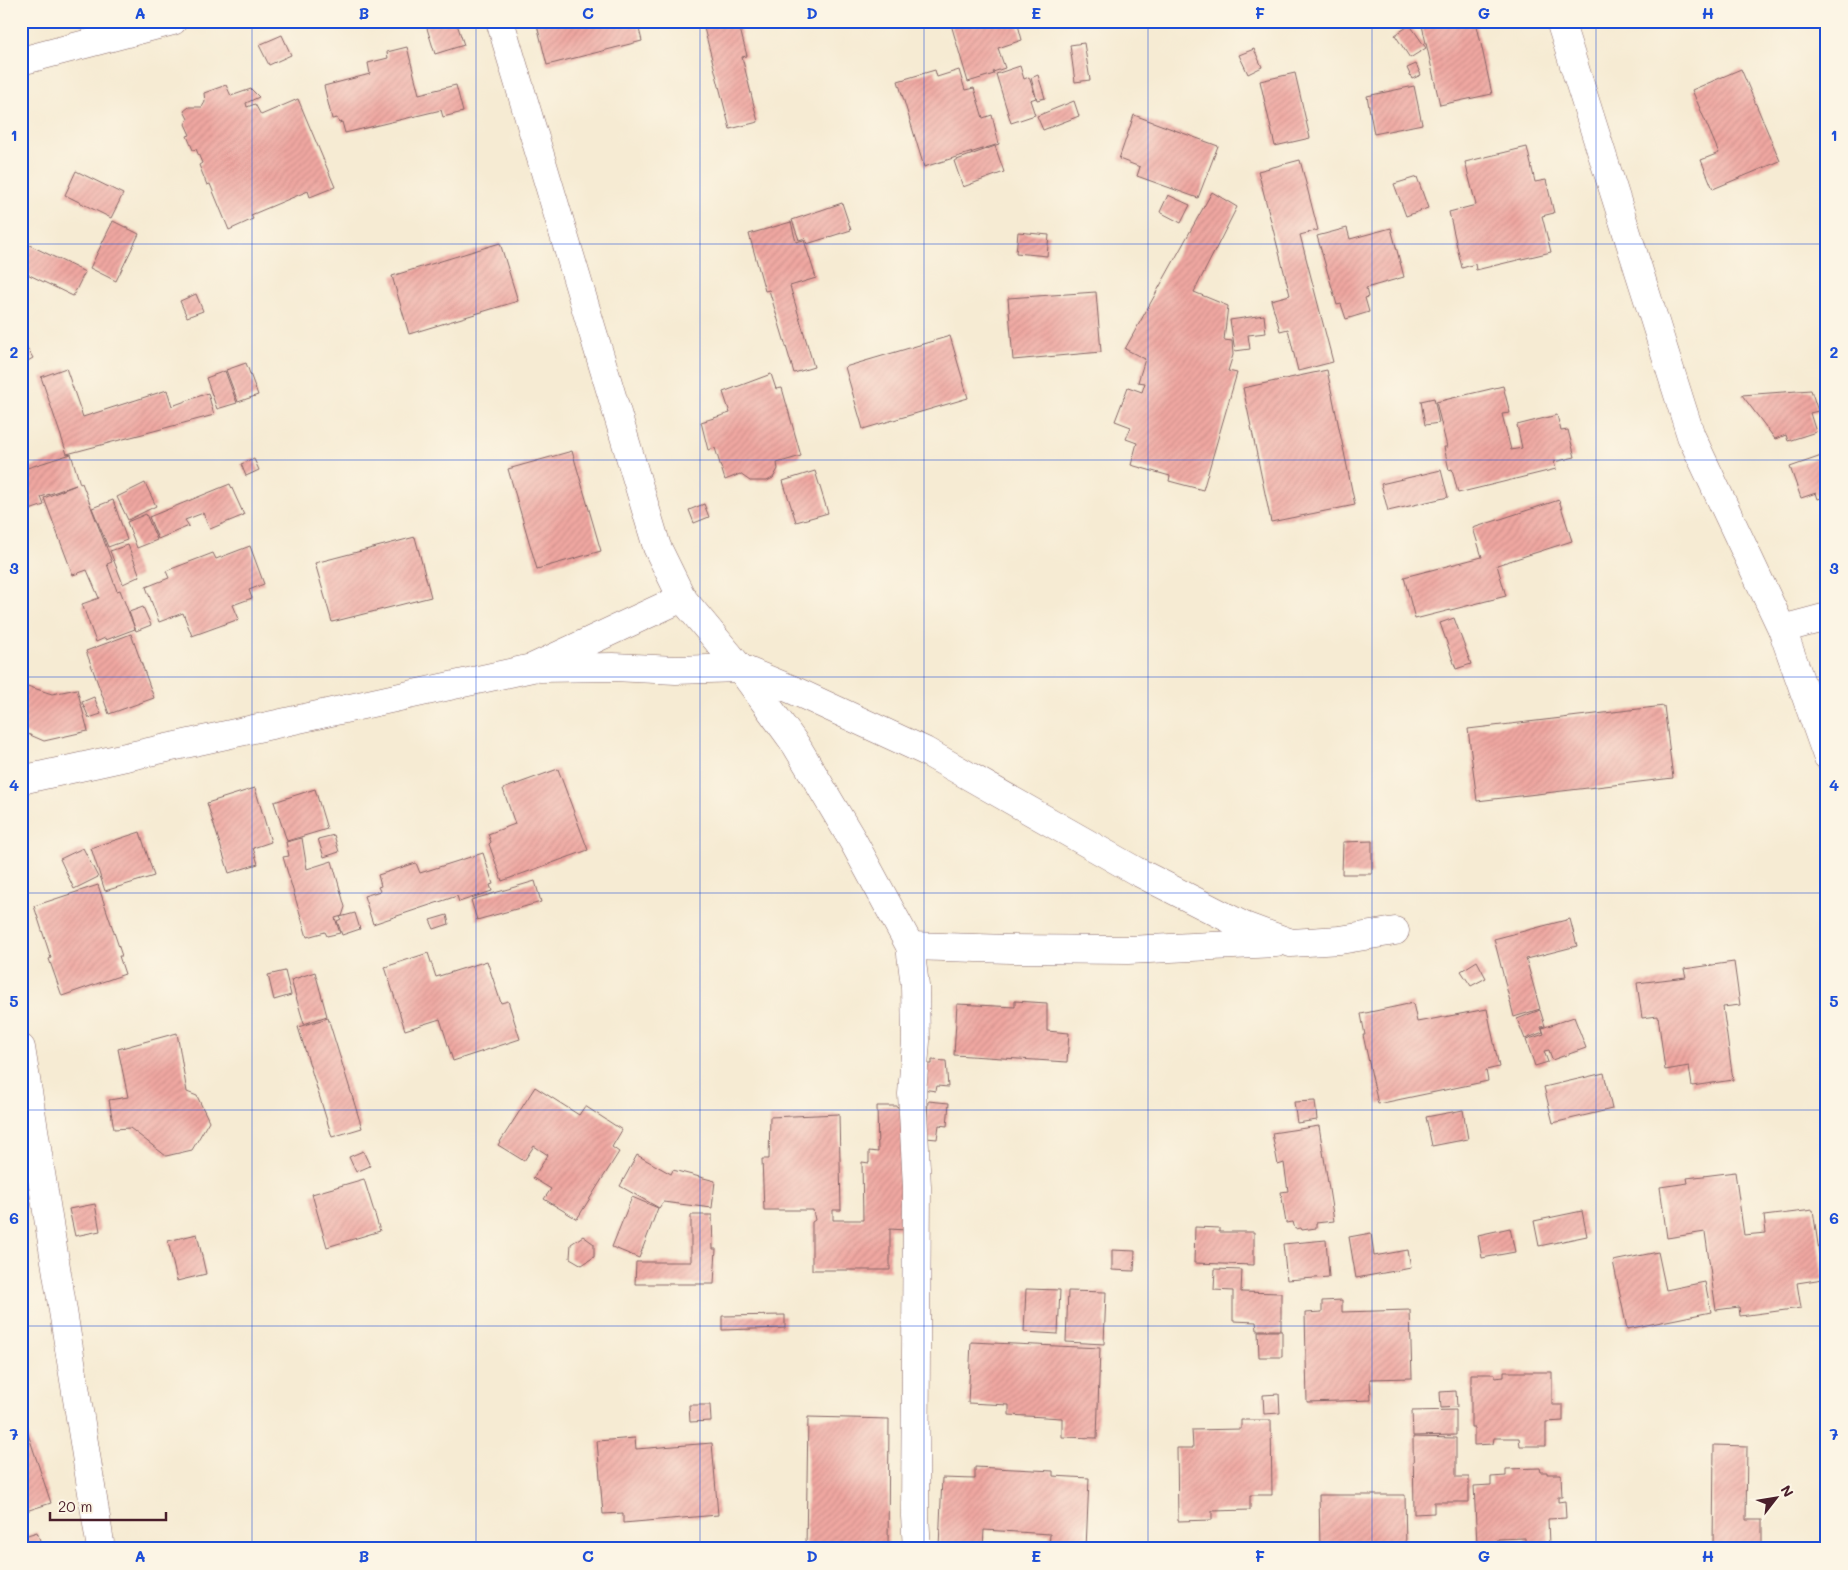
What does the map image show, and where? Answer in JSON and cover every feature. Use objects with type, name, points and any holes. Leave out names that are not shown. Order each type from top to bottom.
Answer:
[{"type":"street","points":[[21,61],[173,21]]},
{"type":"street","points":[[500,21],[657,547],[682,598],[740,668],[796,745],[853,840],[910,946],[915,986],[916,1041],[912,1094],[917,1187],[915,1516],[917,1549]]},
{"type":"street","points":[[1560,21],[1690,436],[1782,628],[1827,756]]},
{"type":"street","points":[[532,668],[682,598]]},
{"type":"street","points":[[1782,628],[1827,617]]},
{"type":"street","points":[[21,780],[532,668],[613,667],[676,670],[740,668],[793,690],[925,751],[1136,871],[1244,926],[1291,943]]},
{"type":"street","points":[[910,946],[1128,950],[1340,940],[1395,931]]},
{"type":"street","points":[[21,1048],[100,1549]]},
{"type":"building","points":[[456,21],[464,45],[435,54],[425,22]]},
{"type":"building","points":[[536,21],[637,21],[642,41],[547,65]]},
{"type":"building","points":[[730,21],[738,21],[747,56],[742,57],[758,122],[730,129],[704,28]]},
{"type":"building","points":[[950,21],[1017,21],[1022,40],[998,48],[1005,68],[993,72],[994,74],[968,82]]},
{"type":"building","points":[[1421,21],[1476,21],[1492,94],[1440,105]]},
{"type":"building","points":[[1410,25],[1426,48],[1410,58],[1395,35]]},
{"type":"building","points":[[282,35],[291,55],[269,65],[259,45]]},
{"type":"building","points":[[1084,43],[1090,80],[1075,82],[1070,45]]},
{"type":"building","points":[[407,47],[419,94],[456,85],[463,112],[443,117],[441,110],[345,133],[342,122],[339,123],[337,118],[332,119],[324,86],[370,74],[368,63],[388,58],[387,52]]},
{"type":"building","points":[[1254,49],[1262,67],[1248,74],[1239,55]]},
{"type":"building","points":[[1416,64],[1421,75],[1412,79],[1407,68]]},
{"type":"building","points":[[1020,66],[1024,79],[1029,77],[1036,98],[1030,100],[1035,115],[1011,123],[996,74]]},
{"type":"building","points":[[1741,69],[1780,161],[1713,189],[1701,160],[1719,153],[1692,90]]},
{"type":"building","points":[[935,70],[937,77],[959,70],[965,90],[974,88],[983,118],[992,115],[999,144],[924,167],[898,81]]},
{"type":"building","points":[[1295,73],[1310,138],[1275,146],[1260,81]]},
{"type":"building","points":[[1038,75],[1045,98],[1037,100],[1031,78]]},
{"type":"building","points":[[226,85],[231,96],[251,89],[259,97],[246,103],[247,107],[255,104],[261,115],[298,99],[335,187],[310,197],[308,191],[251,215],[253,219],[229,230],[210,184],[207,185],[199,165],[202,163],[196,149],[193,150],[187,136],[190,135],[185,124],[188,119],[184,111],[189,107],[202,107],[205,102],[204,93]]},
{"type":"building","points":[[1414,86],[1422,124],[1374,134],[1367,96]]},
{"type":"building","points":[[1074,101],[1079,116],[1043,130],[1037,116]]},
{"type":"building","points":[[1134,115],[1218,146],[1198,198],[1137,176],[1140,167],[1119,159]]},
{"type":"building","points":[[995,146],[1004,172],[963,187],[954,161]]},
{"type":"building","points":[[1527,147],[1535,182],[1546,180],[1554,213],[1542,216],[1551,252],[1476,270],[1475,264],[1462,268],[1449,212],[1476,205],[1465,162]]},
{"type":"building","points":[[1300,160],[1318,230],[1300,235],[1333,362],[1298,371],[1288,329],[1280,331],[1271,300],[1290,295],[1258,171]]},
{"type":"building","points":[[76,171],[123,194],[111,218],[65,195]]},
{"type":"building","points":[[1417,177],[1428,208],[1406,216],[1394,184]]},
{"type":"building","points":[[1212,192],[1237,207],[1194,292],[1228,306],[1224,340],[1232,341],[1233,355],[1228,371],[1237,373],[1203,490],[1169,481],[1170,476],[1131,465],[1137,443],[1126,439],[1131,427],[1115,421],[1128,387],[1142,392],[1145,383],[1138,382],[1145,359],[1125,349]]},
{"type":"building","points":[[1168,195],[1190,205],[1181,223],[1160,212]]},
{"type":"building","points":[[842,203],[851,230],[807,244],[805,238],[799,240],[792,220]]},
{"type":"building","points":[[113,221],[139,234],[116,281],[90,268]]},
{"type":"building","points":[[791,222],[796,242],[804,240],[816,278],[790,286],[814,367],[794,373],[769,290],[765,291],[749,234]]},
{"type":"building","points":[[1347,228],[1350,239],[1391,228],[1404,277],[1366,288],[1368,297],[1365,298],[1369,312],[1346,319],[1341,304],[1337,305],[1317,236]]},
{"type":"building","points":[[1018,232],[1049,235],[1047,256],[1016,253]]},
{"type":"building","points":[[21,241],[85,272],[73,296],[21,271]]},
{"type":"building","points":[[500,243],[518,301],[409,334],[392,276]]},
{"type":"building","points":[[1096,292],[1101,352],[1013,360],[1008,298]]},
{"type":"building","points":[[196,294],[203,311],[187,317],[180,301]]},
{"type":"building","points":[[1264,315],[1266,333],[1248,335],[1250,349],[1235,351],[1230,320]]},
{"type":"building","points":[[950,336],[968,398],[863,429],[845,367]]},
{"type":"building","points":[[25,344],[33,358],[24,363],[21,360],[21,346]]},
{"type":"building","points":[[246,363],[258,395],[238,402],[226,370]]},
{"type":"building","points":[[66,368],[83,417],[167,390],[172,406],[208,393],[214,415],[67,454],[41,377]]},
{"type":"building","points":[[1327,370],[1355,505],[1271,522],[1243,388]]},
{"type":"building","points":[[225,371],[237,403],[217,409],[206,378]]},
{"type":"building","points":[[771,374],[776,389],[782,388],[801,456],[777,463],[778,469],[773,478],[767,481],[750,481],[740,474],[725,480],[715,448],[708,450],[701,422],[730,413],[723,392]]},
{"type":"building","points":[[1503,386],[1510,413],[1502,414],[1511,450],[1522,448],[1517,425],[1557,415],[1561,431],[1568,430],[1575,457],[1554,462],[1556,469],[1458,493],[1452,469],[1449,470],[1444,447],[1447,447],[1436,402]]},
{"type":"building","points":[[1811,390],[1818,411],[1810,413],[1816,432],[1788,441],[1786,435],[1775,439],[1742,395]]},
{"type":"building","points":[[1434,398],[1439,423],[1425,425],[1421,401]]},
{"type":"building","points":[[572,451],[601,551],[537,569],[508,469]]},
{"type":"building","points":[[71,454],[80,484],[82,483],[112,562],[107,564],[117,591],[120,590],[135,629],[96,642],[82,604],[99,598],[87,570],[73,575],[44,498],[76,485],[41,497],[44,505],[21,513],[21,470]]},
{"type":"building","points":[[1827,454],[1827,496],[1818,499],[1816,493],[1801,498],[1790,467]]},
{"type":"building","points":[[254,459],[259,470],[246,476],[241,464]]},
{"type":"building","points":[[1441,470],[1448,497],[1388,511],[1381,484]]},
{"type":"building","points":[[815,471],[828,513],[796,522],[783,481]]},
{"type":"building","points":[[145,483],[156,506],[128,520],[117,497]]},
{"type":"building","points":[[230,484],[244,515],[210,529],[203,513],[185,520],[189,526],[158,539],[149,517]]},
{"type":"building","points":[[113,500],[127,540],[108,547],[92,508]]},
{"type":"building","points":[[1559,500],[1572,541],[1497,565],[1506,596],[1415,619],[1404,577],[1482,557],[1473,528]]},
{"type":"building","points":[[704,504],[709,517],[694,523],[689,510]]},
{"type":"building","points":[[146,514],[157,540],[137,548],[127,522]]},
{"type":"building","points":[[415,537],[431,597],[332,622],[315,563]]},
{"type":"building","points":[[128,545],[140,576],[123,584],[110,551]]},
{"type":"building","points":[[250,546],[264,584],[249,590],[252,598],[233,605],[239,619],[192,636],[183,613],[159,622],[146,587],[169,578],[166,571],[213,553],[216,559]]},
{"type":"building","points":[[143,607],[151,625],[136,631],[129,612]]},
{"type":"building","points":[[1454,618],[1471,664],[1456,669],[1440,623]]},
{"type":"building","points":[[131,634],[154,698],[109,714],[86,651]]},
{"type":"building","points":[[21,684],[52,694],[77,689],[88,731],[44,741],[21,731]]},
{"type":"building","points":[[94,697],[101,714],[89,718],[82,702]]},
{"type":"building","points":[[1664,706],[1673,778],[1477,801],[1468,729]]},
{"type":"building","points":[[558,769],[588,850],[502,881],[489,844],[491,842],[488,834],[515,824],[503,789]]},
{"type":"building","points":[[255,788],[271,842],[253,848],[258,864],[229,873],[207,803]]},
{"type":"building","points":[[315,789],[327,829],[287,841],[274,802]]},
{"type":"building","points":[[140,832],[154,876],[105,891],[91,848]]},
{"type":"building","points":[[334,835],[339,852],[324,857],[318,839]]},
{"type":"building","points":[[302,838],[307,869],[332,861],[345,907],[342,916],[335,918],[340,933],[327,936],[325,932],[307,937],[283,857],[289,856],[286,842]]},
{"type":"building","points":[[1372,841],[1372,874],[1342,874],[1343,842]]},
{"type":"building","points":[[83,848],[98,877],[74,889],[60,859]]},
{"type":"building","points":[[483,853],[493,884],[490,885],[492,891],[459,902],[457,896],[373,924],[364,896],[380,891],[378,887],[381,886],[378,875],[416,863],[420,873]]},
{"type":"building","points":[[535,881],[541,902],[477,920],[471,900]]},
{"type":"building","points":[[98,885],[122,956],[119,956],[125,974],[62,996],[34,906]]},
{"type":"building","points":[[355,913],[360,929],[342,935],[337,921],[341,919],[340,917]]},
{"type":"building","points":[[447,915],[449,924],[434,929],[430,920]]},
{"type":"building","points":[[1570,919],[1577,946],[1526,959],[1540,1009],[1514,1017],[1494,939]]},
{"type":"building","points":[[428,953],[436,977],[487,961],[501,1003],[508,1001],[520,1039],[453,1061],[440,1019],[405,1030],[385,967]]},
{"type":"building","points":[[1477,961],[1486,978],[1471,986],[1461,971]]},
{"type":"building","points":[[1734,962],[1740,1005],[1723,1007],[1733,1080],[1692,1086],[1689,1066],[1665,1070],[1658,1016],[1642,1018],[1637,983],[1686,977],[1684,969]]},
{"type":"building","points":[[285,971],[291,995],[274,1000],[268,975]]},
{"type":"building","points":[[315,972],[327,1016],[304,1024],[291,980]]},
{"type":"building","points":[[1015,1001],[1047,1003],[1047,1031],[1069,1033],[1067,1062],[954,1055],[957,1004],[1015,1007]]},
{"type":"building","points":[[1413,1003],[1417,1022],[1487,1009],[1499,1067],[1486,1070],[1488,1081],[1378,1104],[1363,1035],[1365,1035],[1361,1014]]},
{"type":"building","points":[[1540,1010],[1545,1026],[1541,1027],[1543,1032],[1525,1039],[1517,1019]]},
{"type":"building","points":[[1574,1017],[1586,1048],[1552,1060],[1549,1050],[1544,1051],[1548,1062],[1535,1066],[1526,1040],[1544,1034],[1542,1028]]},
{"type":"building","points":[[328,1018],[362,1128],[332,1137],[298,1027]]},
{"type":"building","points":[[177,1033],[187,1092],[197,1096],[209,1121],[192,1150],[166,1156],[130,1128],[114,1129],[109,1100],[128,1097],[118,1049]]},
{"type":"building","points":[[932,1060],[946,1061],[948,1087],[937,1086],[936,1091],[922,1089],[924,1064],[932,1064]]},
{"type":"building","points":[[1604,1073],[1612,1109],[1553,1123],[1544,1087]]},
{"type":"building","points":[[535,1087],[579,1115],[585,1106],[622,1130],[612,1147],[619,1152],[577,1219],[544,1199],[551,1189],[533,1178],[548,1155],[534,1146],[524,1161],[498,1145]]},
{"type":"building","points":[[928,1101],[949,1103],[947,1126],[939,1125],[937,1139],[926,1138]]},
{"type":"building","points":[[1315,1101],[1317,1120],[1297,1123],[1294,1102]]},
{"type":"building","points":[[877,1106],[897,1106],[908,1123],[906,1230],[890,1229],[890,1270],[812,1270],[812,1222],[815,1220],[813,1210],[764,1210],[762,1159],[769,1159],[770,1117],[839,1114],[841,1210],[833,1210],[833,1220],[863,1220],[862,1162],[869,1163],[869,1151],[878,1152]]},
{"type":"building","points":[[1463,1110],[1468,1139],[1432,1146],[1426,1117]]},
{"type":"building","points":[[1319,1126],[1334,1221],[1316,1223],[1316,1228],[1295,1229],[1293,1222],[1286,1223],[1281,1192],[1288,1191],[1284,1163],[1278,1165],[1272,1133]]},
{"type":"building","points":[[363,1151],[370,1166],[356,1172],[349,1157]]},
{"type":"building","points":[[637,1155],[671,1174],[673,1170],[715,1181],[712,1208],[663,1202],[659,1208],[620,1186]]},
{"type":"building","points":[[1735,1172],[1744,1235],[1766,1233],[1764,1216],[1813,1210],[1823,1279],[1797,1283],[1801,1308],[1740,1316],[1739,1307],[1716,1310],[1705,1232],[1667,1238],[1660,1187],[1688,1183],[1687,1178]]},
{"type":"building","points":[[364,1179],[380,1231],[327,1247],[312,1194]]},
{"type":"building","points":[[632,1197],[658,1208],[639,1258],[612,1247]]},
{"type":"building","points":[[95,1204],[100,1231],[75,1236],[69,1209]]},
{"type":"building","points":[[1582,1211],[1587,1236],[1539,1246],[1534,1221]]},
{"type":"building","points":[[691,1215],[712,1215],[713,1249],[716,1249],[714,1284],[635,1284],[636,1262],[691,1262]]},
{"type":"building","points":[[1195,1227],[1219,1228],[1219,1232],[1254,1232],[1254,1265],[1194,1263]]},
{"type":"building","points":[[1510,1228],[1515,1252],[1482,1258],[1478,1235]]},
{"type":"building","points":[[1371,1233],[1374,1256],[1408,1250],[1411,1268],[1356,1278],[1349,1237]]},
{"type":"building","points":[[197,1234],[206,1274],[177,1281],[168,1241]]},
{"type":"building","points":[[583,1236],[594,1244],[594,1257],[582,1265],[570,1258],[571,1244]]},
{"type":"building","points":[[1326,1240],[1329,1277],[1287,1280],[1283,1244]]},
{"type":"building","points":[[1112,1250],[1135,1251],[1134,1271],[1112,1270]]},
{"type":"building","points":[[1658,1252],[1666,1290],[1705,1282],[1711,1312],[1627,1329],[1613,1261]]},
{"type":"building","points":[[1215,1269],[1242,1270],[1241,1292],[1281,1293],[1281,1330],[1257,1330],[1256,1322],[1233,1321],[1233,1291],[1214,1290]]},
{"type":"building","points":[[1026,1289],[1060,1290],[1058,1334],[1024,1332]]},
{"type":"building","points":[[1068,1291],[1106,1292],[1104,1344],[1066,1342]]},
{"type":"building","points":[[1342,1300],[1342,1312],[1410,1310],[1412,1378],[1370,1379],[1371,1400],[1307,1402],[1305,1313],[1322,1312],[1322,1301]]},
{"type":"building","points":[[785,1315],[785,1328],[722,1330],[722,1316]]},
{"type":"building","points":[[1258,1331],[1282,1331],[1282,1357],[1259,1357]]},
{"type":"building","points":[[971,1342],[1100,1348],[1097,1438],[1062,1437],[1062,1418],[1009,1415],[1009,1405],[968,1403]]},
{"type":"building","points":[[1504,1372],[1552,1372],[1552,1405],[1563,1405],[1563,1421],[1546,1422],[1546,1446],[1520,1446],[1519,1438],[1494,1438],[1493,1444],[1474,1445],[1474,1427],[1471,1427],[1471,1374],[1495,1374],[1495,1378],[1504,1377]]},
{"type":"building","points":[[1456,1391],[1457,1407],[1441,1408],[1440,1392]]},
{"type":"building","points":[[1279,1394],[1280,1413],[1264,1414],[1263,1395]]},
{"type":"building","points":[[689,1405],[710,1405],[711,1421],[690,1422]]},
{"type":"building","points":[[1456,1410],[1456,1435],[1413,1436],[1412,1411]]},
{"type":"building","points":[[808,1417],[889,1419],[888,1549],[806,1549]]},
{"type":"building","points":[[1241,1420],[1271,1420],[1272,1495],[1250,1495],[1250,1510],[1212,1511],[1212,1520],[1178,1521],[1177,1448],[1193,1448],[1192,1430],[1241,1429]]},
{"type":"building","points":[[28,1434],[51,1503],[26,1511],[21,1496],[21,1436]]},
{"type":"building","points":[[1413,1437],[1456,1438],[1456,1477],[1469,1477],[1469,1502],[1434,1502],[1434,1513],[1414,1514]]},
{"type":"building","points":[[635,1438],[636,1449],[712,1443],[718,1515],[623,1523],[623,1513],[603,1514],[597,1441]]},
{"type":"building","points":[[1714,1445],[1747,1446],[1746,1520],[1762,1520],[1762,1549],[1713,1549]]},
{"type":"building","points":[[975,1467],[1053,1471],[1053,1476],[1089,1478],[1086,1549],[1049,1548],[1050,1534],[984,1530],[983,1549],[939,1547],[942,1478],[975,1479]]},
{"type":"building","points":[[1540,1468],[1541,1472],[1547,1472],[1547,1474],[1561,1474],[1562,1497],[1558,1497],[1558,1502],[1565,1501],[1566,1518],[1548,1519],[1549,1546],[1525,1547],[1525,1538],[1498,1539],[1498,1543],[1477,1544],[1474,1486],[1491,1485],[1491,1477],[1506,1476],[1506,1469]]},
{"type":"building","points":[[1319,1495],[1405,1495],[1406,1549],[1320,1549]]},
{"type":"building","points":[[37,1532],[43,1549],[25,1549],[21,1537]]}]
